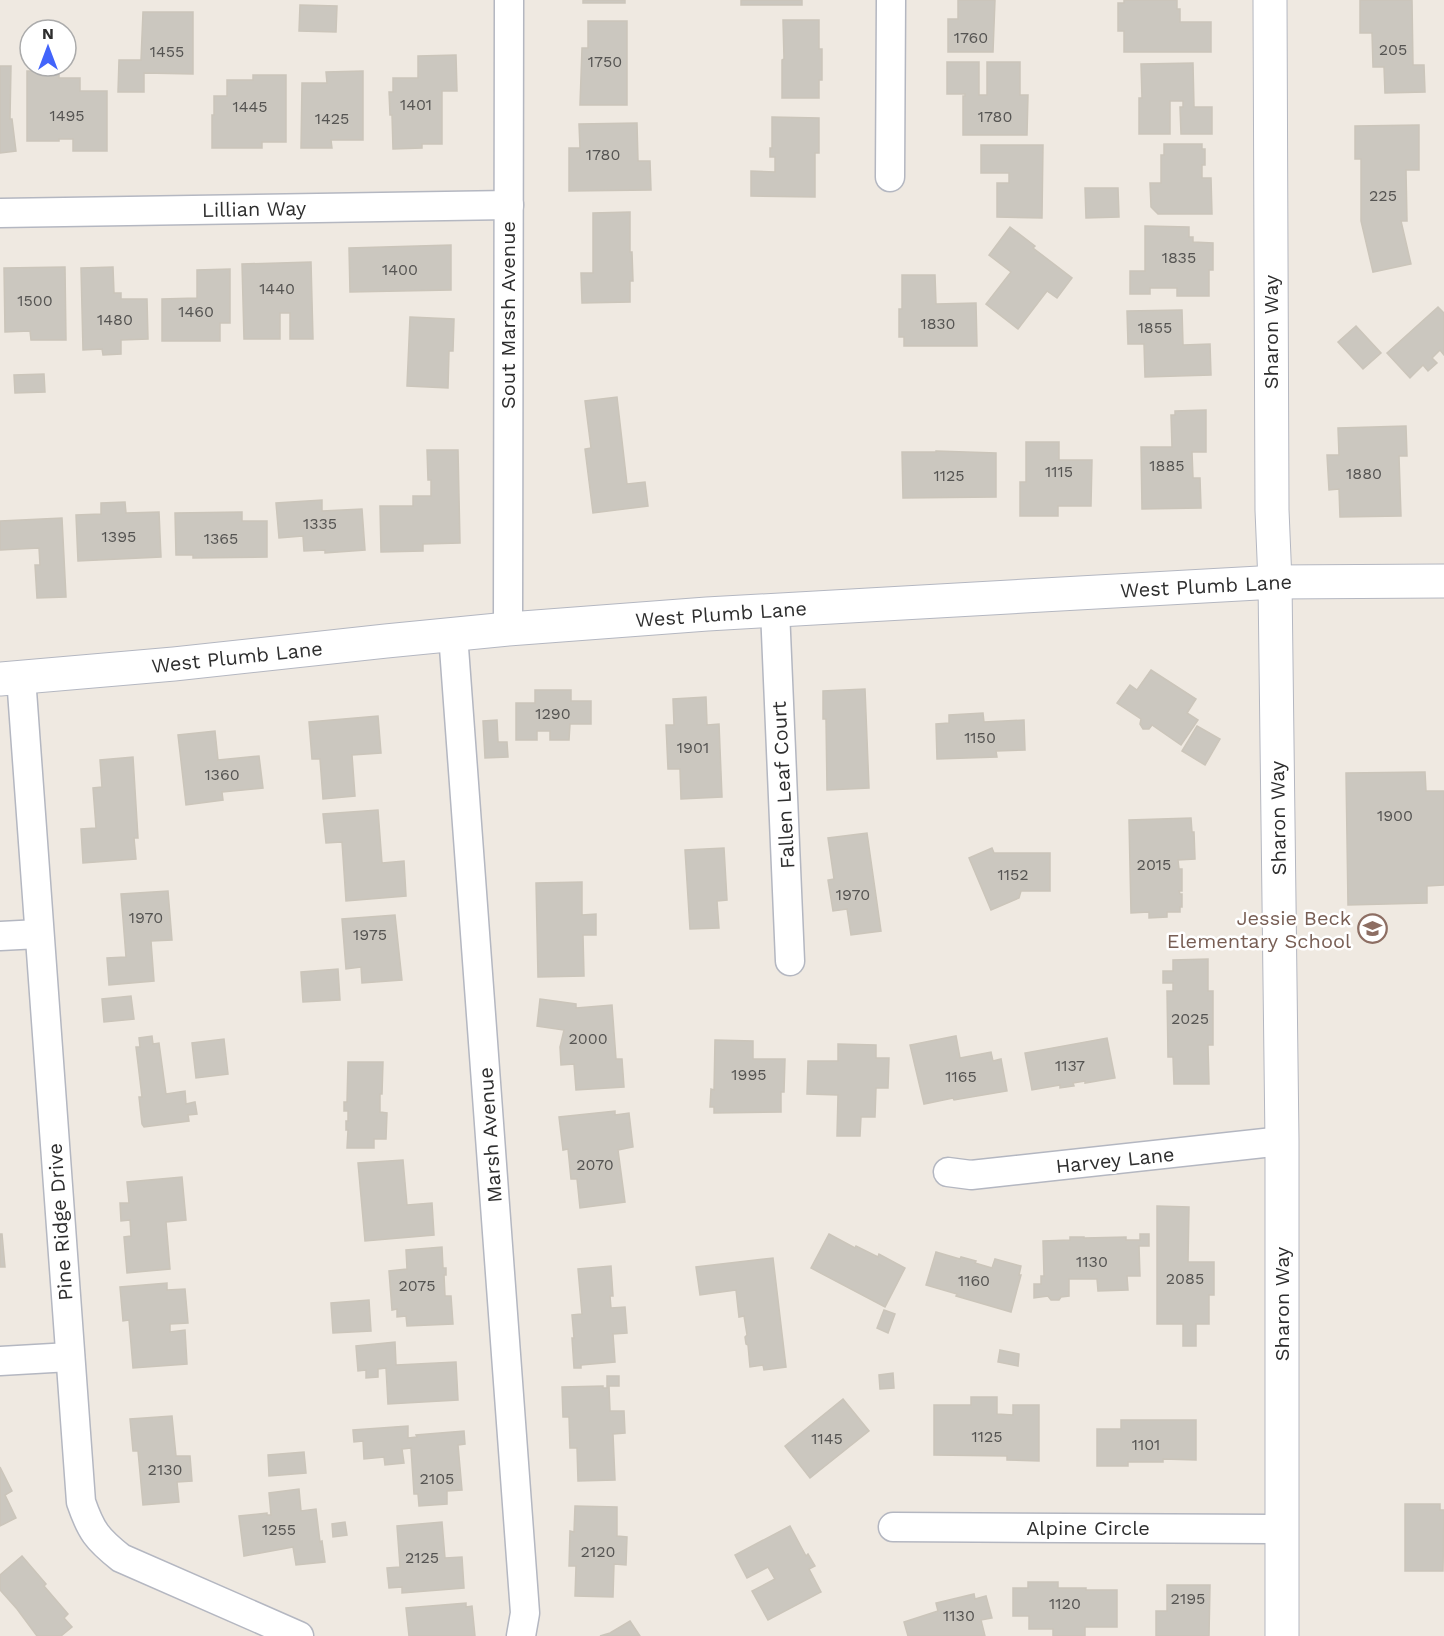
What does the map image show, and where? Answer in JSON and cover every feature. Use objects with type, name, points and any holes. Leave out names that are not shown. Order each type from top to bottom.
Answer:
[{"type":"street","name":"Sout Marsh Avenue","points":[[508,629],[509,0]]},
{"type":"street","points":[[890,177],[891,0]]},
{"type":"street","name":"Sharon Way","points":[[1270,0],[1272,510],[1275,582],[1282,1142],[1282,1636]]},
{"type":"street","name":"Lillian Way","points":[[0,213],[509,205]]},
{"type":"street","name":"West Plumb Lane","points":[[11,678],[174,664],[508,629],[775,610],[1275,582],[1444,581]]},
{"type":"street","name":"Fallen Leaf Court","points":[[775,610],[790,961]]},
{"type":"street","name":"Marsh Avenue","points":[[453,634],[525,1612],[521,1636]]},
{"type":"street","name":"Pine Ridge Drive","points":[[11,678],[39,934],[81,1502],[88,1524],[102,1543],[121,1558],[299,1636]]},
{"type":"street","points":[[0,936],[39,934]]},
{"type":"street","name":"Harvey Lane","points":[[948,1172],[971,1175],[1282,1142]]},
{"type":"street","points":[[0,1361],[70,1357]]},
{"type":"street","name":"Alpine Circle","points":[[893,1527],[1282,1529]]},
{"type":"building","points":[[583,0],[625,0],[625,3],[583,3]]},
{"type":"building","points":[[741,0],[802,0],[802,5],[741,5]]},
{"type":"building","points":[[958,0],[995,0],[993,52],[948,52],[948,19],[958,19]]},
{"type":"building","points":[[1124,0],[1177,0],[1180,22],[1211,22],[1211,52],[1124,52],[1124,31],[1118,31],[1118,3],[1124,3]]},
{"type":"building","points":[[1360,0],[1412,0],[1413,65],[1424,65],[1425,92],[1385,93],[1384,67],[1373,67],[1372,33],[1360,33]]},
{"type":"building","points":[[300,5],[337,6],[336,32],[299,31]]},
{"type":"building","points":[[143,12],[193,12],[193,74],[144,73],[144,92],[118,92],[119,60],[141,60]]},
{"type":"building","points":[[783,20],[819,20],[822,80],[819,80],[819,98],[782,98]]},
{"type":"building","points":[[588,21],[627,21],[627,105],[580,105],[582,48],[588,48]]},
{"type":"building","points":[[456,55],[457,91],[442,91],[442,144],[422,144],[422,148],[393,149],[389,92],[393,92],[393,78],[418,78],[418,56]]},
{"type":"building","points":[[947,62],[979,62],[979,95],[987,95],[987,62],[1020,62],[1020,95],[1028,95],[1027,135],[963,135],[963,96],[965,94],[947,94]]},
{"type":"building","points":[[1193,63],[1194,107],[1212,107],[1212,134],[1181,134],[1180,107],[1183,107],[1183,101],[1170,101],[1170,134],[1139,134],[1139,98],[1142,98],[1141,64]]},
{"type":"building","points":[[0,66],[11,66],[10,119],[12,119],[16,151],[0,153]]},
{"type":"building","points":[[363,71],[363,140],[331,140],[332,148],[301,148],[302,83],[327,83],[326,72]]},
{"type":"building","points":[[253,75],[286,75],[286,142],[262,142],[262,148],[212,148],[214,96],[227,96],[227,80],[253,80]]},
{"type":"building","points":[[27,78],[80,78],[80,91],[107,91],[107,151],[73,151],[73,139],[27,141]]},
{"type":"building","points":[[772,117],[819,118],[819,153],[815,153],[815,197],[751,196],[751,171],[775,172],[775,157],[770,157]]},
{"type":"building","points":[[637,123],[638,161],[650,161],[651,190],[569,191],[569,148],[580,148],[579,124]]},
{"type":"building","points":[[1419,125],[1419,170],[1406,170],[1407,221],[1401,221],[1411,264],[1373,272],[1361,221],[1361,159],[1355,159],[1355,126]]},
{"type":"building","points":[[1164,144],[1202,144],[1202,149],[1205,149],[1205,165],[1202,165],[1202,178],[1211,178],[1212,214],[1158,214],[1151,207],[1150,183],[1161,183],[1161,155],[1164,155]]},
{"type":"building","points":[[981,145],[1043,145],[1042,218],[997,217],[997,183],[1009,183],[1009,173],[981,173]]},
{"type":"building","points":[[1085,188],[1118,188],[1119,217],[1086,218]]},
{"type":"building","points":[[630,212],[633,281],[630,281],[630,302],[582,303],[581,273],[593,273],[593,213]]},
{"type":"building","points":[[1145,226],[1189,227],[1189,237],[1193,237],[1193,242],[1213,243],[1213,270],[1209,270],[1209,296],[1177,296],[1177,288],[1150,288],[1150,294],[1130,294],[1130,271],[1145,271]]},
{"type":"building","points":[[1010,227],[1072,278],[1057,298],[1047,291],[1018,329],[986,304],[1011,272],[989,255]]},
{"type":"building","points":[[451,245],[451,290],[350,292],[349,248]]},
{"type":"building","points":[[311,262],[313,339],[290,339],[290,313],[280,313],[280,339],[244,339],[242,264]]},
{"type":"building","points":[[65,267],[66,340],[31,340],[30,331],[5,332],[4,268]]},
{"type":"building","points":[[113,267],[114,293],[121,293],[121,299],[147,299],[148,339],[121,340],[121,354],[103,355],[102,349],[83,350],[81,268]]},
{"type":"building","points":[[230,269],[230,323],[220,323],[220,341],[162,341],[162,299],[197,298],[197,270]]},
{"type":"building","points":[[902,275],[935,275],[936,304],[976,303],[977,346],[904,346],[904,337],[899,337]]},
{"type":"building","points":[[1438,307],[1444,313],[1444,355],[1440,350],[1432,358],[1437,363],[1428,371],[1423,365],[1410,378],[1387,353]]},
{"type":"building","points":[[1182,310],[1183,345],[1210,344],[1211,375],[1145,377],[1144,344],[1128,344],[1127,311]]},
{"type":"building","points":[[410,317],[454,319],[453,351],[449,351],[448,388],[407,386]]},
{"type":"building","points":[[1356,326],[1381,353],[1363,369],[1338,342]]},
{"type":"building","points":[[44,374],[45,392],[15,393],[14,375]]},
{"type":"building","points":[[617,397],[627,484],[645,482],[648,506],[593,513],[585,449],[591,448],[585,401]]},
{"type":"building","points":[[1206,410],[1206,452],[1192,452],[1193,478],[1200,478],[1201,508],[1142,509],[1141,447],[1172,447],[1171,415],[1175,415],[1175,411]]},
{"type":"building","points":[[1406,426],[1407,456],[1399,456],[1401,516],[1340,517],[1339,489],[1329,490],[1327,455],[1339,455],[1338,428]]},
{"type":"building","points":[[1026,442],[1059,442],[1059,460],[1092,460],[1091,506],[1058,506],[1058,516],[1020,516],[1020,482],[1026,482]]},
{"type":"building","points":[[427,450],[458,450],[460,543],[423,544],[423,551],[381,552],[380,506],[413,506],[413,496],[431,496]]},
{"type":"building","points":[[902,452],[996,453],[996,497],[903,498]]},
{"type":"building","points":[[322,500],[322,511],[362,509],[365,550],[325,553],[325,550],[304,551],[303,536],[279,538],[276,503]]},
{"type":"building","points":[[125,502],[126,513],[159,512],[161,557],[78,561],[76,515],[101,514],[101,503]]},
{"type":"building","points":[[242,512],[242,521],[267,521],[267,557],[193,558],[193,555],[176,555],[175,513]]},
{"type":"building","points":[[62,518],[66,597],[37,598],[35,565],[40,565],[39,548],[0,550],[0,521]]},
{"type":"building","points":[[1151,670],[1196,699],[1187,713],[1198,720],[1181,745],[1152,725],[1149,729],[1143,729],[1140,724],[1141,719],[1117,703],[1130,685],[1137,690]]},
{"type":"building","points":[[865,689],[869,788],[827,790],[826,719],[823,719],[823,691]]},
{"type":"building","points":[[535,690],[571,690],[571,701],[591,701],[591,724],[570,724],[569,740],[550,740],[550,731],[537,731],[537,740],[516,740],[516,703],[535,703]]},
{"type":"building","points":[[706,697],[707,725],[719,724],[722,797],[681,799],[680,769],[668,769],[666,725],[674,725],[673,699]]},
{"type":"building","points":[[983,713],[984,722],[1024,720],[1025,750],[996,751],[997,757],[937,759],[936,724],[949,723],[949,715]]},
{"type":"building","points":[[378,716],[381,753],[352,755],[355,796],[323,799],[320,759],[312,759],[309,722]]},
{"type":"building","points":[[497,720],[498,742],[507,742],[508,757],[485,758],[483,721]]},
{"type":"building","points":[[1197,726],[1220,739],[1205,765],[1182,751]]},
{"type":"building","points":[[215,731],[218,760],[259,756],[263,788],[222,792],[223,800],[186,805],[178,735]]},
{"type":"building","points":[[133,757],[138,838],[134,838],[136,859],[83,863],[81,829],[96,828],[93,788],[102,787],[100,760]]},
{"type":"building","points":[[1425,772],[1426,791],[1444,791],[1444,885],[1427,886],[1427,903],[1348,905],[1346,773]]},
{"type":"building","points":[[378,810],[382,863],[404,861],[406,896],[346,901],[342,842],[326,843],[323,814]]},
{"type":"building","points":[[1191,818],[1195,859],[1178,860],[1179,869],[1182,869],[1182,891],[1179,891],[1182,894],[1180,912],[1167,912],[1167,917],[1149,918],[1149,912],[1131,913],[1129,820]]},
{"type":"building","points":[[867,833],[881,931],[851,935],[847,909],[833,911],[828,880],[834,879],[828,838]]},
{"type":"building","points":[[724,848],[727,900],[717,901],[719,928],[690,929],[685,850]]},
{"type":"building","points":[[992,848],[994,853],[1050,853],[1050,891],[1021,891],[1019,898],[991,910],[969,858]]},
{"type":"building","points":[[582,882],[582,915],[596,914],[596,935],[583,935],[584,976],[538,977],[536,883]]},
{"type":"building","points":[[168,891],[172,940],[151,941],[154,981],[109,985],[107,958],[126,957],[121,894]]},
{"type":"building","points":[[395,915],[402,980],[362,983],[361,967],[346,969],[342,919]]},
{"type":"building","points":[[1208,959],[1208,991],[1213,991],[1213,1045],[1208,1045],[1209,1084],[1174,1084],[1173,1057],[1168,1057],[1167,991],[1173,991],[1173,983],[1163,983],[1163,971],[1173,971],[1173,960]]},
{"type":"building","points":[[338,969],[340,1000],[303,1002],[301,972]]},
{"type":"building","points":[[131,996],[134,1019],[104,1022],[102,999]]},
{"type":"building","points":[[540,999],[576,1004],[576,1008],[612,1005],[616,1059],[622,1059],[624,1087],[576,1090],[574,1064],[561,1065],[560,1047],[564,1030],[537,1026]]},
{"type":"building","points":[[152,1036],[153,1044],[159,1043],[166,1094],[185,1091],[186,1104],[195,1102],[197,1114],[188,1115],[189,1121],[144,1127],[142,1124],[139,1097],[142,1097],[136,1047],[140,1047],[139,1038]]},
{"type":"building","points":[[956,1036],[960,1058],[991,1052],[993,1061],[1001,1059],[1007,1091],[924,1104],[910,1045]]},
{"type":"building","points":[[1107,1038],[1115,1078],[1073,1083],[1074,1086],[1060,1088],[1060,1085],[1032,1090],[1025,1053]]},
{"type":"building","points":[[224,1039],[228,1074],[196,1078],[192,1043]]},
{"type":"building","points":[[715,1040],[753,1041],[753,1059],[785,1059],[781,1112],[714,1113],[714,1107],[710,1107],[711,1089],[714,1090]]},
{"type":"building","points":[[838,1044],[876,1045],[876,1058],[889,1058],[888,1088],[876,1088],[875,1117],[861,1117],[860,1136],[837,1136],[838,1095],[807,1094],[808,1061],[838,1061]]},
{"type":"building","points":[[348,1062],[383,1062],[380,1112],[387,1113],[386,1139],[374,1139],[374,1148],[347,1148],[348,1111],[344,1111],[344,1102],[347,1102]]},
{"type":"building","points":[[615,1111],[615,1115],[629,1113],[633,1147],[618,1150],[625,1202],[580,1208],[577,1179],[571,1179],[568,1149],[563,1150],[559,1117]]},
{"type":"building","points":[[403,1160],[407,1205],[432,1203],[434,1235],[365,1241],[358,1163]]},
{"type":"building","points":[[182,1177],[186,1220],[166,1222],[170,1269],[127,1273],[124,1237],[131,1236],[130,1220],[121,1221],[120,1203],[129,1203],[127,1182]]},
{"type":"building","points":[[1157,1206],[1189,1207],[1188,1262],[1214,1262],[1214,1295],[1209,1295],[1209,1324],[1196,1324],[1196,1346],[1183,1346],[1183,1324],[1157,1324]]},
{"type":"building","points":[[0,1234],[2,1234],[5,1267],[0,1267]]},
{"type":"building","points":[[829,1234],[855,1248],[856,1246],[878,1257],[879,1254],[905,1268],[885,1307],[811,1268]]},
{"type":"building","points":[[1140,1234],[1149,1234],[1149,1246],[1139,1246],[1140,1276],[1127,1276],[1128,1290],[1098,1291],[1097,1279],[1069,1279],[1069,1296],[1061,1297],[1059,1300],[1051,1300],[1048,1296],[1034,1298],[1034,1284],[1041,1284],[1041,1276],[1044,1276],[1043,1241],[1070,1240],[1070,1237],[1126,1237],[1126,1240],[1140,1240]]},
{"type":"building","points":[[442,1247],[443,1268],[446,1268],[445,1296],[451,1296],[453,1324],[407,1326],[406,1316],[397,1317],[397,1309],[392,1310],[389,1271],[407,1269],[406,1250]]},
{"type":"building","points":[[936,1252],[976,1261],[975,1263],[992,1268],[995,1259],[1021,1266],[1019,1275],[1021,1275],[1011,1312],[926,1285]]},
{"type":"building","points":[[773,1258],[786,1367],[764,1370],[763,1365],[750,1367],[744,1316],[739,1317],[736,1290],[700,1295],[696,1267]]},
{"type":"building","points":[[611,1266],[613,1296],[610,1296],[611,1308],[625,1307],[627,1333],[613,1334],[615,1362],[581,1365],[581,1368],[574,1368],[572,1315],[582,1314],[578,1269]]},
{"type":"building","points":[[167,1283],[167,1290],[185,1289],[188,1323],[170,1324],[170,1332],[185,1330],[187,1364],[133,1368],[129,1320],[123,1321],[120,1287]]},
{"type":"building","points":[[369,1300],[371,1331],[333,1333],[331,1303]]},
{"type":"building","points":[[884,1310],[895,1314],[888,1333],[877,1328]]},
{"type":"building","points":[[395,1342],[396,1365],[456,1362],[458,1400],[388,1404],[386,1368],[378,1369],[378,1377],[366,1378],[366,1370],[358,1371],[356,1346]]},
{"type":"building","points":[[1000,1350],[1019,1354],[1018,1366],[998,1362]]},
{"type":"building","points":[[893,1373],[894,1388],[880,1389],[879,1375]]},
{"type":"building","points":[[607,1376],[619,1376],[619,1386],[609,1386],[610,1411],[624,1411],[625,1433],[613,1434],[615,1480],[578,1481],[577,1448],[570,1448],[569,1417],[563,1417],[562,1387],[603,1386],[607,1388]]},
{"type":"building","points":[[971,1397],[997,1397],[997,1414],[1013,1415],[1013,1405],[1039,1405],[1039,1461],[1007,1460],[1007,1456],[934,1455],[934,1405],[971,1405]]},
{"type":"building","points":[[843,1399],[869,1431],[810,1478],[785,1446]]},
{"type":"building","points":[[172,1416],[176,1456],[190,1456],[192,1481],[177,1482],[179,1502],[143,1505],[138,1451],[133,1451],[130,1419]]},
{"type":"building","points":[[1121,1420],[1196,1420],[1196,1460],[1163,1459],[1163,1462],[1128,1462],[1128,1466],[1097,1466],[1097,1429],[1121,1429]]},
{"type":"building","points":[[408,1426],[408,1438],[417,1437],[416,1435],[464,1431],[465,1444],[458,1445],[462,1490],[447,1491],[447,1504],[419,1506],[418,1494],[414,1494],[411,1448],[402,1449],[404,1463],[385,1465],[384,1457],[364,1459],[363,1441],[354,1442],[353,1430]]},
{"type":"building","points":[[304,1452],[306,1473],[269,1476],[268,1455]]},
{"type":"building","points":[[0,1467],[12,1491],[5,1495],[16,1518],[0,1526]]},
{"type":"building","points":[[299,1489],[301,1511],[316,1509],[325,1562],[296,1565],[293,1547],[244,1556],[239,1516],[267,1513],[271,1515],[269,1493]]},
{"type":"building","points":[[1405,1504],[1440,1504],[1440,1510],[1444,1510],[1443,1571],[1405,1571]]},
{"type":"building","points":[[575,1506],[617,1507],[617,1536],[627,1537],[626,1565],[614,1564],[613,1597],[575,1596],[576,1566],[569,1566],[570,1531],[574,1532]]},
{"type":"building","points":[[345,1522],[347,1535],[333,1537],[332,1524]]},
{"type":"building","points":[[442,1522],[445,1558],[462,1557],[464,1588],[402,1593],[402,1587],[389,1588],[387,1568],[400,1567],[397,1526]]},
{"type":"building","points":[[790,1526],[806,1556],[808,1554],[815,1566],[809,1569],[821,1592],[768,1620],[752,1591],[775,1579],[768,1567],[747,1578],[735,1555]]},
{"type":"building","points":[[22,1556],[68,1614],[64,1618],[72,1627],[61,1636],[37,1636],[0,1590],[0,1575]]},
{"type":"building","points":[[1028,1582],[1058,1582],[1058,1588],[1117,1590],[1117,1627],[1085,1627],[1085,1636],[1053,1636],[1053,1629],[1029,1629],[1029,1616],[1013,1616],[1013,1588],[1028,1588]]},
{"type":"building","points":[[1167,1585],[1210,1585],[1209,1636],[1156,1636],[1156,1611],[1167,1611]]},
{"type":"building","points":[[974,1594],[975,1599],[986,1596],[992,1618],[981,1620],[985,1636],[908,1636],[904,1622],[938,1611],[936,1603]]},
{"type":"building","points":[[466,1603],[466,1607],[472,1606],[475,1636],[409,1636],[406,1608]]},
{"type":"building","points":[[630,1621],[640,1636],[600,1636],[610,1633]]},
{"type":"place","name":"Jessie Beck Elementary School","points":[[1372,929]]}]
